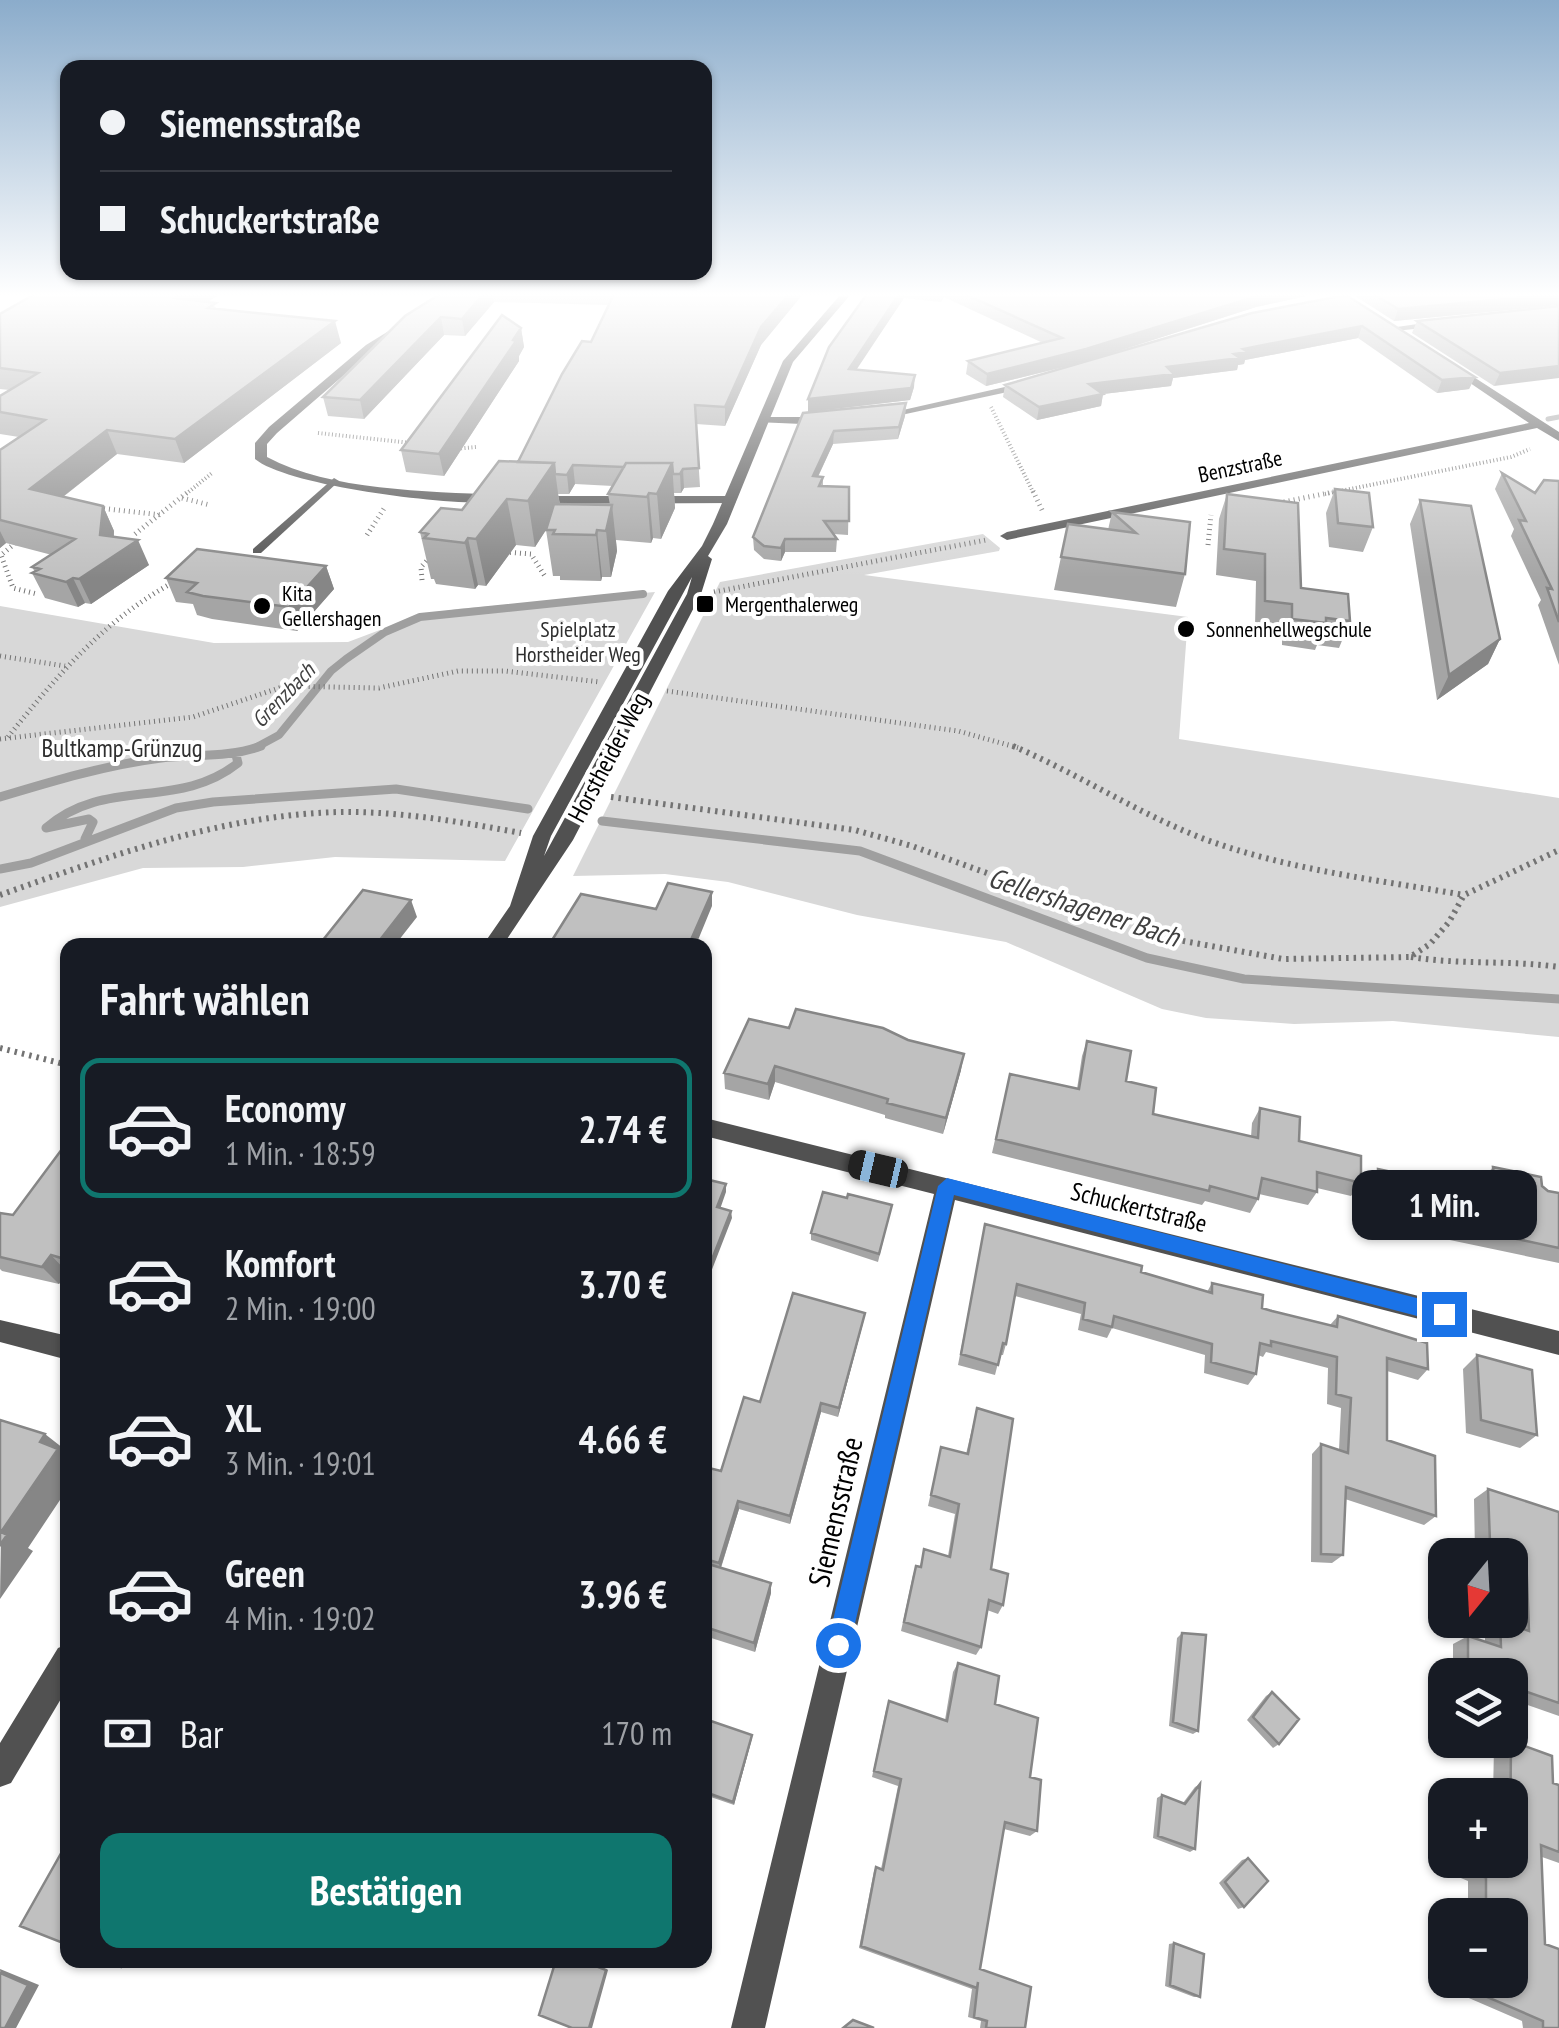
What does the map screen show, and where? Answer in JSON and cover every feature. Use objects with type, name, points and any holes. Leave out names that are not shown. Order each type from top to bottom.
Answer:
[{"type":"street","points":[[322,389],[261,443],[260,454],[266,464],[382,489],[563,502],[730,500]]},
{"type":"street","name":"Horstheider Weg","points":[[497,938],[564,840],[694,594],[708,548],[777,389]]},
{"type":"street","points":[[861,418],[913,412],[1012,389]]},
{"type":"street","points":[[1486,389],[1559,437]]},
{"type":"street","points":[[762,420],[846,419]]},
{"type":"street","name":"Benzstraße","points":[[1007,536],[1539,424]]},
{"type":"street","name":"Horstheider Weg","points":[[518,904],[542,836],[675,591],[708,548]]},
{"type":"street","name":"Schuckertstraße","points":[[712,1129],[1559,1344]]},
{"type":"street","name":"Siemensstraße","points":[[748,2028],[947,1186]]},
{"type":"street","points":[[0,1330],[60,1346]]},
{"type":"street","points":[[0,1772],[60,1671]]},
{"type":"lane","points":[[257,552],[334,481]]},
{"type":"path","points":[[985,395],[1050,527]]},
{"type":"path","points":[[318,433],[417,443],[382,489]]},
{"type":"path","points":[[438,450],[476,447]]},
{"type":"path","points":[[135,534],[212,473]]},
{"type":"path","points":[[182,498],[210,505]]},
{"type":"path","points":[[114,510],[126,501]]},
{"type":"path","points":[[1280,520],[1282,502]]},
{"type":"path","points":[[97,508],[162,515]]},
{"type":"path","points":[[1208,545],[1211,515]]},
{"type":"path","points":[[26,535],[0,555],[13,588],[37,594]]},
{"type":"path","points":[[694,594],[1007,536]]},
{"type":"path","points":[[422,580],[421,567],[440,548]]},
{"type":"path","points":[[500,551],[531,554],[546,578]]},
{"type":"path","points":[[4,738],[117,615],[142,597],[176,581]]},
{"type":"path","points":[[0,656],[67,666]]},
{"type":"path","points":[[4,738],[193,717],[285,686],[379,688],[474,671],[624,685]]},
{"type":"path","points":[[645,688],[857,715],[982,736],[1048,760],[1134,808],[1249,854],[1464,895]]},
{"type":"path","points":[[587,798],[615,797],[855,830],[912,846],[1106,918],[1202,947],[1282,959],[1410,957],[1452,964],[1532,963],[1559,967]]},
{"type":"path","points":[[0,895],[207,829],[336,812],[382,813],[542,836]]},
{"type":"path","points":[[1410,957],[1430,944],[1449,922],[1464,895],[1559,850]]},
{"type":"path","points":[[0,1048],[60,1063]]},
{"type":"green space","points":[[983,534],[999,551],[864,575],[1188,617],[1179,739],[1559,798],[1559,1037],[1393,1021],[1294,1024],[1206,1018],[1162,1009],[1006,942],[857,915],[728,882],[665,874],[573,876],[720,582]]},
{"type":"green space","name":"Bultkamp-Grünzug","points":[[655,592],[505,861],[335,857],[243,867],[143,868],[0,907],[0,606],[214,643],[348,642],[417,616],[457,609]]},
{"type":"building","points":[[12,389],[243,389],[175,439],[107,430],[30,489],[103,506],[100,535],[138,540],[79,579],[66,582],[32,573],[40,569],[32,567],[75,539],[0,520],[0,450],[45,420],[0,412],[0,396]]},
{"type":"building","points":[[331,389],[371,389],[360,400],[323,397]]},
{"type":"building","points":[[447,389],[484,389],[439,454],[401,450]]},
{"type":"building","points":[[555,389],[733,389],[725,407],[695,405],[699,468],[673,474],[672,463],[626,463],[624,467],[573,465],[567,475],[555,474],[554,463],[518,462]]},
{"type":"building","points":[[812,389],[905,389],[808,399]]},
{"type":"building","points":[[1011,389],[1095,389],[1103,394],[1039,407]]},
{"type":"building","points":[[906,403],[899,427],[834,431],[813,476],[823,477],[819,486],[849,487],[849,521],[824,521],[837,539],[785,539],[781,548],[764,546],[753,537],[803,413]]},
{"type":"building","points":[[499,461],[554,463],[528,501],[507,499],[476,539],[468,538],[465,543],[424,538],[428,534],[420,532],[441,508],[462,510]]},
{"type":"building","points":[[626,463],[672,463],[657,494],[608,494]]},
{"type":"building","points":[[1502,473],[1535,493],[1544,480],[1559,481],[1559,622],[1547,588],[1552,589],[1519,520],[1526,521]]},
{"type":"building","points":[[1335,489],[1369,493],[1373,527],[1338,523]]},
{"type":"building","points":[[1227,494],[1298,503],[1301,588],[1348,594],[1350,621],[1292,619],[1292,604],[1265,601],[1265,554],[1224,549]]},
{"type":"building","points":[[1420,500],[1471,506],[1500,639],[1449,675]]},
{"type":"building","points":[[554,504],[612,505],[606,531],[597,530],[596,535],[553,534],[555,530],[546,530]]},
{"type":"building","points":[[1112,512],[1190,522],[1185,574],[1061,557],[1068,524],[1136,533]]},
{"type":"building","points":[[197,549],[326,566],[289,607],[203,596],[187,592],[197,583],[166,578]]},
{"type":"building","points":[[668,883],[712,892],[692,938],[553,938],[581,894],[656,909]]},
{"type":"building","points":[[363,890],[411,900],[381,938],[325,938]]},
{"type":"building","points":[[796,1009],[883,1028],[908,1040],[964,1054],[946,1118],[775,1066],[768,1084],[724,1073],[749,1019],[789,1028]]},
{"type":"building","points":[[1087,1041],[1131,1051],[1126,1081],[1156,1088],[1153,1114],[1258,1138],[1260,1108],[1300,1117],[1299,1141],[1361,1156],[1361,1183],[1317,1172],[1317,1192],[1262,1178],[1258,1199],[1210,1186],[1209,1191],[996,1139],[1010,1074],[1079,1089]]},
{"type":"building","points":[[60,1152],[60,1258],[51,1255],[42,1267],[0,1257],[0,1213],[13,1215]]},
{"type":"building","points":[[1493,1167],[1541,1177],[1542,1186],[1559,1193],[1559,1248],[1379,1209],[1378,1169],[1496,1194]]},
{"type":"building","points":[[712,1181],[726,1184],[717,1207],[731,1211],[712,1259]]},
{"type":"building","points":[[823,1192],[892,1205],[879,1254],[811,1233]]},
{"type":"building","points":[[985,1224],[1142,1266],[1141,1272],[1212,1293],[1212,1283],[1263,1295],[1262,1308],[1272,1311],[1337,1327],[1338,1316],[1427,1343],[1428,1369],[1387,1358],[1387,1440],[1435,1456],[1436,1516],[1346,1487],[1343,1555],[1321,1554],[1321,1444],[1348,1453],[1351,1398],[1336,1394],[1337,1357],[1271,1341],[1271,1346],[1260,1343],[1256,1374],[1211,1362],[1212,1344],[1114,1316],[1112,1327],[1083,1319],[1085,1303],[1017,1284],[998,1365],[961,1354]]},
{"type":"building","points":[[793,1293],[865,1313],[839,1408],[821,1403],[790,1516],[738,1501],[719,1563],[712,1561],[712,1469],[721,1471],[744,1397],[760,1402]]},
{"type":"building","points":[[1477,1355],[1532,1370],[1537,1435],[1481,1420]]},
{"type":"building","points":[[977,1408],[1013,1419],[991,1569],[1008,1574],[1003,1605],[989,1600],[981,1647],[904,1622],[916,1566],[921,1567],[924,1549],[950,1557],[959,1504],[931,1495],[941,1447],[968,1454]]},
{"type":"building","points":[[0,1420],[45,1434],[40,1442],[58,1449],[1,1532],[7,1535],[0,1545]]},
{"type":"building","points":[[1488,1489],[1559,1512],[1559,1703],[1528,1692],[1528,1658],[1468,1658],[1468,1638],[1501,1647],[1501,1638],[1528,1638],[1528,1538],[1490,1538]]},
{"type":"building","points":[[712,1565],[771,1583],[754,1643],[712,1629]]},
{"type":"building","points":[[1182,1633],[1206,1635],[1198,1731],[1173,1722]]},
{"type":"building","points":[[958,1663],[999,1676],[995,1704],[1038,1718],[1030,1777],[1041,1780],[1037,1831],[1005,1822],[980,1969],[1031,1987],[1025,2028],[986,2028],[987,2021],[974,2017],[978,1982],[977,1988],[861,1946],[876,1867],[883,1870],[901,1779],[874,1771],[889,1701],[947,1721]]},
{"type":"building","points":[[1272,1692],[1299,1719],[1279,1744],[1253,1717]]},
{"type":"building","points":[[712,1721],[752,1735],[733,1802],[712,1794]]},
{"type":"building","points":[[1528,1747],[1552,1756],[1553,1783],[1559,1785],[1559,1852],[1541,1845],[1545,1944],[1559,1949],[1559,2028],[1543,2028],[1543,2021],[1489,1998],[1528,1998],[1528,1898],[1486,1898],[1486,1878],[1528,1878],[1528,1778],[1511,1778],[1511,1758],[1528,1758]]},
{"type":"building","points":[[1200,1784],[1195,1849],[1158,1836],[1162,1795],[1185,1804]]},
{"type":"building","points":[[60,1855],[60,1942],[20,1926]]},
{"type":"building","points":[[1248,1858],[1268,1881],[1244,1907],[1225,1882]]},
{"type":"building","points":[[1174,1943],[1204,1954],[1200,1997],[1170,1985]]},
{"type":"building","points":[[554,1968],[606,1970],[589,2028],[572,2028],[539,2015]]},
{"type":"building","points":[[0,1973],[28,1985],[5,2028],[0,2028]]},
{"type":"building","points":[[853,2020],[874,2028],[843,2028]]},
{"type":"waterway","name":"Grenzbach","points":[[1548,419],[1559,417]]},
{"type":"waterway","name":"Grenzbach","points":[[255,748],[279,735],[331,671],[346,659],[385,632],[420,617],[643,594]]},
{"type":"waterway","name":"Grenzbach","points":[[255,748],[261,746]]},
{"type":"waterway","name":"Grenzbach","points":[[0,797],[120,765],[255,748]]},
{"type":"waterway","points":[[85,839],[93,822],[89,819],[46,828],[69,812],[92,803],[191,786],[215,777],[238,763],[236,755]]},
{"type":"waterway","name":"Gellershagener Bach","points":[[0,869],[31,863],[176,808],[213,802],[396,789],[528,809]]},
{"type":"waterway","name":"Gellershagener Bach","points":[[602,821],[860,851],[1147,958],[1244,979],[1559,999]]},
{"type":"place","name":"Mergenthalerweg","points":[[705,604]]},
{"type":"place","name":"Kita Gellershagen","points":[[262,606]]},
{"type":"place","name":"Sonnenhellwegschule","points":[[1186,629]]},
{"type":"route","points":[[838,1645],[947,1186],[1444,1314]]},
{"type":"park label","name":"Spielplatz Horstheider Weg","points":[[578,642]]}]
